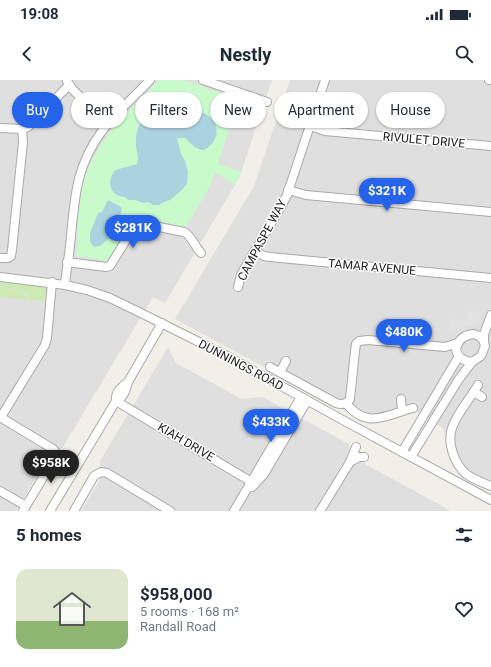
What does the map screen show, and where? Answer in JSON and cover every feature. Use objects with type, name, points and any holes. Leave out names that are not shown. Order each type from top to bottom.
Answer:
[{"type":"street","points":[[127,104],[150,80]]},
{"type":"street","points":[[204,80],[267,102]]},
{"type":"street","points":[[229,88],[232,80]]},
{"type":"street","name":"CAMPASPE WAY","points":[[321,92],[325,80]]},
{"type":"street","points":[[0,128],[22,129],[32,123],[68,82],[78,92]]},
{"type":"street","points":[[67,285],[72,210],[78,178],[89,151],[105,128]]},
{"type":"street","name":"CAMPASPE WAY","points":[[238,287],[243,271],[283,203],[309,128]]},
{"type":"street","name":"RIVULET DRIVE","points":[[316,128],[324,131],[491,146]]},
{"type":"street","points":[[0,258],[8,258],[12,253],[23,142],[22,129]]},
{"type":"street","points":[[288,190],[306,195],[491,212]]},
{"type":"street","points":[[69,262],[106,267],[110,266],[134,227],[139,224],[186,233],[201,253]]},
{"type":"street","name":"TAMAR AVENUE","points":[[255,251],[264,256],[270,257],[491,278]]},
{"type":"street","name":"DUNNINGS ROAD","points":[[0,277],[52,282],[110,298],[229,358],[491,500]]},
{"type":"street","points":[[0,491],[24,509],[56,453],[53,449],[1,417],[45,346],[52,282]]},
{"type":"street","points":[[411,457],[459,379],[472,362],[481,356],[487,345],[484,334],[491,315]]},
{"type":"street","points":[[50,511],[116,401],[116,396],[121,387],[128,382],[162,323]]},
{"type":"street","points":[[270,367],[336,403],[346,403],[350,396],[357,342],[363,340],[445,347],[458,343],[467,335],[473,334],[487,323]]},
{"type":"street","points":[[473,334],[480,337],[487,345]]},
{"type":"street","points":[[402,452],[458,355],[456,349],[458,343]]},
{"type":"street","points":[[445,347],[465,361],[472,362]]},
{"type":"street","points":[[481,356],[491,355]]},
{"type":"street","points":[[280,372],[286,361]]},
{"type":"street","points":[[482,397],[476,388],[453,425],[451,433],[451,446],[456,462],[465,473],[491,486]]},
{"type":"street","points":[[234,511],[304,399]]},
{"type":"street","points":[[401,399],[402,411]]},
{"type":"street","name":"KIAH DRIVE","points":[[116,401],[253,482]]},
{"type":"street","points":[[346,403],[355,413],[368,419],[375,419],[413,408]]},
{"type":"street","points":[[320,511],[350,462],[356,447]]},
{"type":"street","points":[[350,462],[359,456],[364,458]]},
{"type":"street","points":[[74,511],[94,476],[103,472],[170,511]]},
{"type":"shaded area","points":[[0,80],[272,80],[266,98],[266,92],[210,92],[210,128],[256,128],[239,178],[165,303],[153,297],[63,447],[50,455],[16,511],[0,511]]},
{"type":"shaded area","points":[[290,80],[491,80],[491,489],[455,470],[443,428],[415,411],[369,424],[175,319],[254,186],[274,127],[368,128],[368,92],[286,92]]},
{"type":"shaded area","points":[[468,311],[483,312],[478,322],[473,326],[463,327],[457,331],[449,331],[450,319],[467,321]]},
{"type":"shaded area","points":[[168,347],[176,363],[242,399],[262,397],[349,444],[350,448],[347,454],[451,511],[81,511],[100,480],[100,461]]},
{"type":"green space","points":[[159,80],[183,80],[218,92],[210,92],[210,128],[230,128],[218,164],[241,172],[235,185],[215,172],[210,186],[186,227],[134,217],[108,261],[76,256],[79,208],[81,192],[86,174],[93,158],[111,130],[113,128],[127,128],[127,113],[135,105],[135,128],[202,128],[202,92],[147,92]]},
{"type":"green space","points":[[0,282],[43,287],[47,291],[47,301],[31,300],[25,293],[0,286]]},
{"type":"green space","points":[[0,287],[23,294],[29,300],[0,297]]},
{"type":"water","points":[[202,112],[210,117],[210,128],[217,129],[214,140],[210,146],[204,150],[196,148],[185,138],[177,139],[188,172],[187,184],[170,200],[159,205],[153,205],[148,202],[143,203],[135,200],[128,200],[125,197],[116,194],[111,188],[111,179],[115,170],[137,164],[137,133],[138,128],[202,128]]},
{"type":"water","points":[[108,200],[121,207],[122,211],[107,240],[100,246],[94,247],[90,241],[90,233],[98,213],[102,212]]}]
